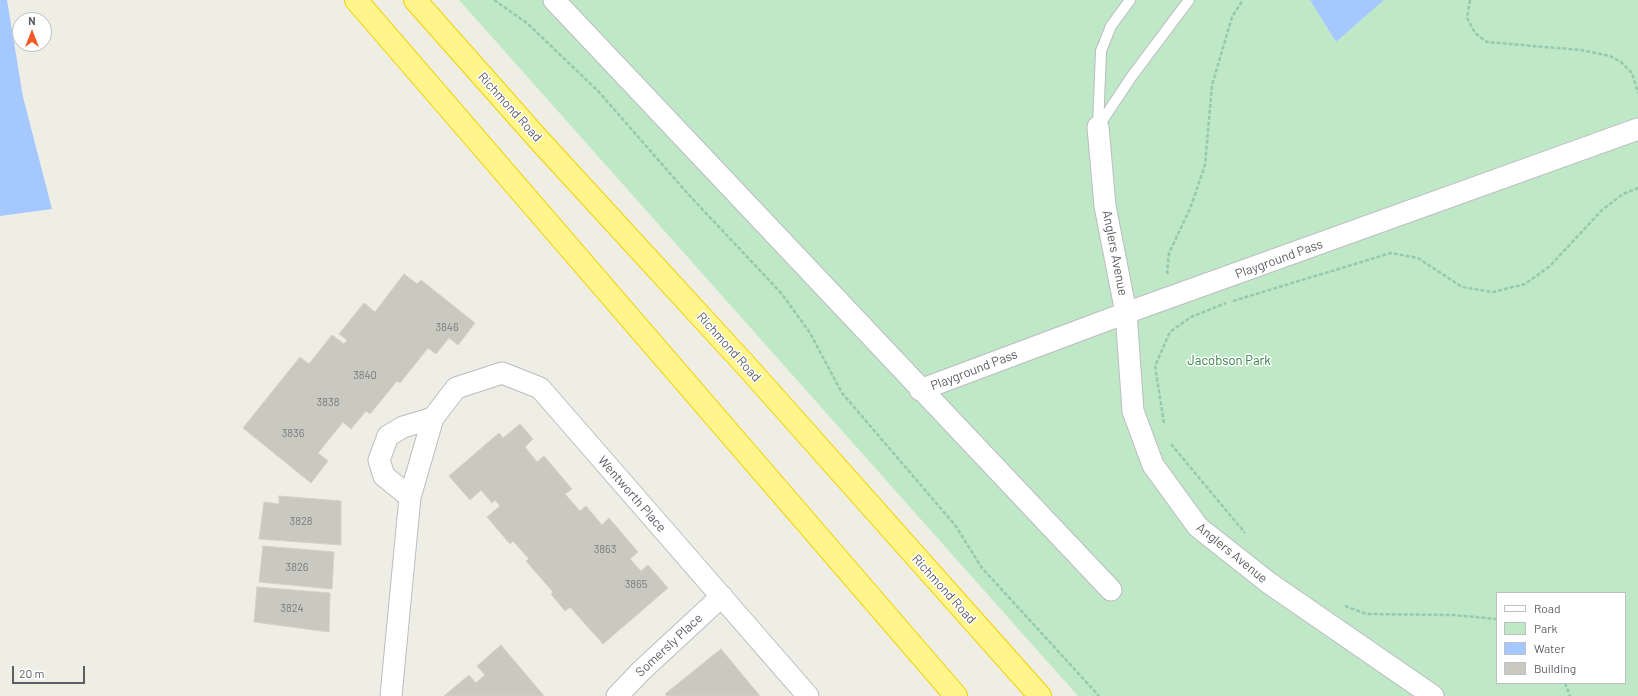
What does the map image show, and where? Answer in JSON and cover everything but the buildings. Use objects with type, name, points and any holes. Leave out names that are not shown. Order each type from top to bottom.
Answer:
[{"type":"highway","points":[[356,0],[956,696]]},
{"type":"highway","name":"Richmond Road","points":[[415,0],[539,140],[750,370],[1040,696]]},
{"type":"street","points":[[554,0],[1110,590]]},
{"type":"street","name":"Anglers Avenue","points":[[1098,127],[1105,206],[1126,313],[1133,411],[1153,465],[1198,526],[1269,583],[1433,696]]},
{"type":"street","name":"Playground Pass","points":[[920,390],[1126,313],[1638,129]]},
{"type":"street","name":"Wentworth Place","points":[[391,696],[410,497],[433,418],[456,388],[502,373],[540,388],[808,696]]},
{"type":"street","points":[[410,497],[384,476],[379,460],[388,436],[402,426],[433,418]]},
{"type":"street","name":"Somersly Place","points":[[617,696],[640,671],[722,596]]},
{"type":"lane","points":[[1098,127],[1101,51],[1111,26],[1130,0]]},
{"type":"lane","points":[[1098,127],[1132,76],[1189,0]]},
{"type":"path","points":[[494,0],[527,23],[599,92],[688,194],[782,294],[810,333],[842,393],[955,525],[982,568],[1099,696]]},
{"type":"path","points":[[1191,317],[1167,272],[1169,253],[1190,209],[1205,165],[1212,85],[1232,17],[1243,0]]},
{"type":"path","points":[[1470,0],[1467,18],[1475,33],[1487,42],[1580,50],[1610,56],[1621,62],[1632,73],[1638,93]]},
{"type":"path","points":[[1164,430],[1155,366],[1170,332],[1191,317],[1232,301],[1391,253],[1418,258],[1462,287],[1493,292],[1525,284],[1550,266],[1602,210],[1623,194],[1638,188]]},
{"type":"path","points":[[1171,443],[1249,537]]},
{"type":"path","points":[[1339,603],[1367,614],[1453,615],[1496,620]]},
{"type":"path","points":[[1565,684],[1570,696]]},
{"type":"green space","name":"Jacobson Park","points":[[459,0],[1310,0],[1336,42],[1384,0],[1638,0],[1638,696],[1078,696]]},
{"type":"water","points":[[0,0],[7,0],[12,30],[12,52],[16,52],[23,97],[52,209],[0,216]]},
{"type":"water","points":[[1310,0],[1384,0],[1336,42]]}]
